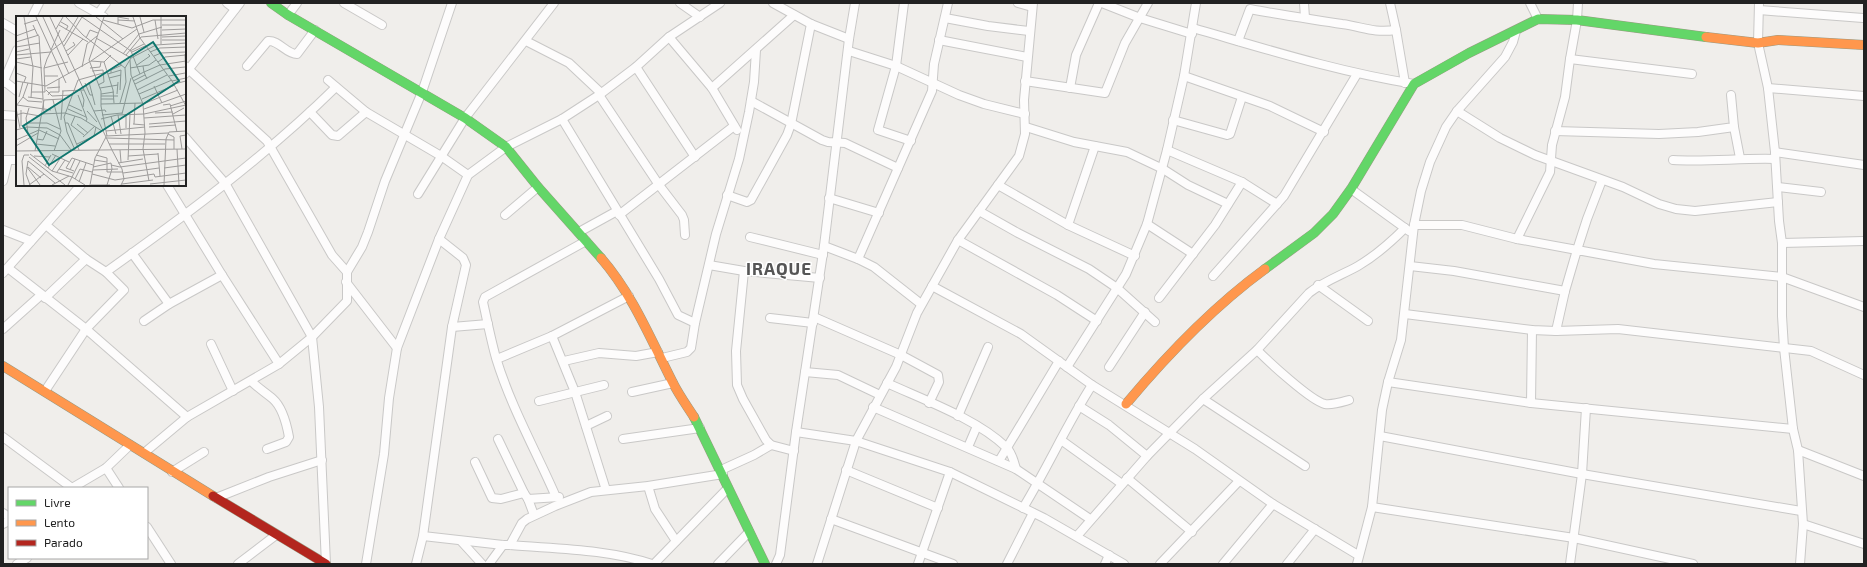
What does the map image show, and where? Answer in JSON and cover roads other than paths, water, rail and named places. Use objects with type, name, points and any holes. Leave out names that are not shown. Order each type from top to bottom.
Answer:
[{"type":"street","points":[[32,16],[39,3]]},
{"type":"street","points":[[79,3],[102,15],[106,3]]},
{"type":"street","points":[[227,3],[238,6],[186,70],[257,131],[271,148],[332,256],[347,272]]},
{"type":"street","points":[[271,3],[288,15],[465,118],[506,147],[538,187],[613,272],[629,296],[674,383],[700,428],[765,564]]},
{"type":"street","points":[[288,15],[297,3]]},
{"type":"street","points":[[344,3],[382,25]]},
{"type":"street","points":[[144,453],[188,417],[279,364],[312,337],[347,302],[347,272],[362,247],[385,181],[422,92],[452,3]]},
{"type":"street","points":[[418,194],[465,118],[554,3]]},
{"type":"street","points":[[680,3],[700,17]]},
{"type":"street","points":[[366,564],[384,454],[397,348],[439,239],[468,175],[506,147],[562,119],[600,94],[636,67],[668,37],[720,3]]},
{"type":"street","points":[[774,3],[794,16],[849,39]]},
{"type":"street","points":[[776,564],[780,555],[796,432],[824,250],[829,198],[855,3]]},
{"type":"street","points":[[904,3],[896,66],[878,130],[911,141]]},
{"type":"street","points":[[858,259],[932,91],[932,82],[939,40],[948,3]]},
{"type":"street","points":[[817,564],[856,441],[901,355],[921,304],[958,240],[1019,156],[1026,127],[1024,114],[1025,81],[1033,5],[1018,3]]},
{"type":"street","points":[[1070,88],[1076,55],[1099,3]]},
{"type":"street","points":[[1102,3],[1140,18],[1238,41],[1357,74],[1409,84]]},
{"type":"street","points":[[1025,81],[1105,93],[1125,43],[1148,3]]},
{"type":"street","points":[[1067,367],[1097,321],[1135,256],[1147,224],[1163,169],[1184,76],[1196,3]]},
{"type":"street","points":[[1304,3],[1305,18]]},
{"type":"street","points":[[1390,3],[1409,84]]},
{"type":"street","points":[[1530,3],[1538,19]]},
{"type":"street","points":[[1517,239],[1548,177],[1552,162],[1552,145],[1565,97],[1577,20],[1578,3]]},
{"type":"street","points":[[1800,564],[1803,524],[1798,450],[1793,428],[1784,348],[1782,316],[1782,243],[1779,222],[1778,187],[1768,88],[1758,43],[1759,6],[1863,18]]},
{"type":"street","points":[[1238,41],[1250,9],[1344,24],[1369,31],[1380,32],[1396,30]]},
{"type":"street","points":[[712,88],[794,16]]},
{"type":"street","points":[[945,18],[1030,31]]},
{"type":"street","points":[[1126,404],[1157,367],[1238,289],[1314,234],[1328,219],[1351,189],[1409,84],[1538,19],[1577,20],[1758,43],[1778,40],[1864,45]]},
{"type":"street","points":[[3,23],[16,30]]},
{"type":"street","points":[[727,195],[747,202],[750,200],[787,135],[791,124],[811,24]]},
{"type":"street","points":[[247,66],[268,41],[272,41],[293,54],[297,54],[315,30]]},
{"type":"street","points":[[1356,564],[1372,507],[1382,410],[1388,382],[1401,340],[1414,225],[1421,191],[1430,162],[1446,127],[1457,111],[1505,57],[1513,42],[1516,30]]},
{"type":"street","points":[[668,37],[712,88],[734,126],[742,136]]},
{"type":"street","points":[[526,40],[569,63],[600,94],[659,185],[684,218],[685,235]]},
{"type":"street","points":[[939,40],[1027,57]]},
{"type":"street","points":[[564,361],[600,353],[636,356],[660,355],[689,350],[727,195],[739,159],[742,136],[754,82],[756,50]]},
{"type":"street","points":[[849,51],[896,66],[984,104],[1024,114]]},
{"type":"street","points":[[16,52],[3,82],[16,90]]},
{"type":"street","points":[[1570,59],[1692,74]]},
{"type":"street","points":[[636,67],[695,157]]},
{"type":"street","points":[[1213,276],[1277,204],[1324,132],[1357,74]]},
{"type":"street","points":[[1184,76],[1270,106],[1324,132]]},
{"type":"street","points":[[328,80],[366,112],[441,156],[468,175]]},
{"type":"street","points":[[106,272],[185,215],[271,148],[336,88]]},
{"type":"street","points":[[1768,88],[1864,96]]},
{"type":"street","points":[[1730,95],[1740,158]]},
{"type":"street","points":[[1174,120],[1227,135],[1230,134],[1242,97]]},
{"type":"street","points":[[751,101],[822,140],[845,143],[898,168]]},
{"type":"street","points":[[1457,111],[1500,138],[1552,162],[1623,187],[1659,204],[1676,209],[1695,211],[1778,202]]},
{"type":"street","points":[[310,112],[332,135],[338,136],[366,112]]},
{"type":"street","points":[[3,115],[16,116]]},
{"type":"street","points":[[562,119],[678,314],[695,323]]},
{"type":"street","points":[[579,232],[618,213],[659,185],[734,126]]},
{"type":"street","points":[[1026,127],[1066,140],[1127,152],[1163,169],[1188,185],[1228,204]]},
{"type":"street","points":[[1555,131],[1659,134],[1698,132],[1734,127]]},
{"type":"street","points":[[186,138],[225,183],[312,337],[319,407],[326,564]]},
{"type":"street","points":[[1068,225],[1095,146]]},
{"type":"street","points":[[1167,150],[1242,182],[1277,204]]},
{"type":"street","points":[[1673,160],[1692,161],[1775,156],[1864,166]]},
{"type":"street","points":[[3,181],[6,160]]},
{"type":"street","points":[[1556,331],[1565,291],[1577,250],[1602,180]]},
{"type":"street","points":[[1159,298],[1215,225],[1242,182]]},
{"type":"street","points":[[998,185],[1068,225],[1135,256]]},
{"type":"street","points":[[80,186],[5,271],[43,297],[86,330],[188,417]]},
{"type":"street","points":[[169,186],[222,275],[279,364]]},
{"type":"street","points":[[505,215],[538,187]]},
{"type":"street","points":[[1778,187],[1821,192]]},
{"type":"street","points":[[1351,189],[1413,235]]},
{"type":"street","points":[[829,198],[879,213]]},
{"type":"street","points":[[979,211],[1018,233],[1085,266],[1117,288],[1155,322]]},
{"type":"street","points":[[1147,224],[1193,254]]},
{"type":"street","points":[[45,391],[86,330],[124,290],[106,272],[86,259],[46,225]]},
{"type":"street","points":[[1414,225],[1462,225],[1517,239],[1654,264],[1782,277],[1864,307]]},
{"type":"street","points":[[1077,536],[1090,519],[1147,456],[1203,399],[1257,350],[1309,293],[1318,285],[1358,266],[1371,257],[1404,228]]},
{"type":"street","points":[[3,230],[31,242]]},
{"type":"street","points":[[750,237],[824,250],[858,259],[874,267],[921,304]]},
{"type":"street","points":[[416,564],[423,536],[452,327],[466,265],[463,258],[439,239]]},
{"type":"street","points":[[958,240],[1057,295],[1097,321]]},
{"type":"street","points":[[556,497],[525,432],[496,359],[483,302],[485,297],[586,241]]},
{"type":"street","points":[[1782,243],[1864,241]]},
{"type":"street","points":[[132,253],[169,304]]},
{"type":"street","points":[[3,329],[43,297],[86,259]]},
{"type":"street","points":[[709,264],[744,271],[820,278]]},
{"type":"street","points":[[1410,266],[1454,271],[1565,291]]},
{"type":"street","points":[[744,271],[736,351],[738,385],[743,400],[771,445],[794,451]]},
{"type":"street","points":[[144,321],[169,304],[222,275]]},
{"type":"street","points":[[346,282],[397,348]]},
{"type":"street","points":[[1318,285],[1368,321]]},
{"type":"street","points":[[932,286],[1021,334],[1092,385],[1126,404],[1170,432],[1273,504],[1358,555]]},
{"type":"street","points":[[496,359],[552,336],[629,296]]},
{"type":"street","points":[[1109,367],[1144,312]]},
{"type":"street","points":[[1405,314],[1532,330],[1556,331],[1618,328],[1811,351],[1864,375]]},
{"type":"street","points":[[770,318],[814,320],[901,355],[939,376],[939,382],[929,403]]},
{"type":"street","points":[[452,327],[488,324]]},
{"type":"street","points":[[1531,403],[1532,330]]},
{"type":"street","points":[[552,336],[564,361],[575,392],[606,490]]},
{"type":"street","points":[[211,344],[233,391]]},
{"type":"street","points":[[958,416],[988,347]]},
{"type":"street","points":[[1257,350],[1274,367],[1316,399],[1325,404],[1334,404],[1349,400]]},
{"type":"street","points":[[999,461],[1060,361]]},
{"type":"street","points":[[3,366],[144,453],[172,472],[326,564]]},
{"type":"street","points":[[805,372],[838,375],[880,395]]},
{"type":"street","points":[[251,381],[260,390],[275,400],[288,432],[289,437],[286,442],[267,449]]},
{"type":"street","points":[[1388,382],[1531,403],[1793,428]]},
{"type":"street","points":[[632,392],[674,383]]},
{"type":"street","points":[[887,383],[977,426],[1007,448],[1014,461],[1016,470]]},
{"type":"street","points":[[540,401],[604,385]]},
{"type":"street","points":[[1024,508],[1079,406],[1092,385]]},
{"type":"street","points":[[1203,399],[1304,466]]},
{"type":"street","points":[[1079,406],[1109,425],[1147,456]]},
{"type":"street","points":[[873,407],[999,461],[1038,484],[1090,519]]},
{"type":"street","points":[[1570,564],[1582,474],[1586,408]]},
{"type":"street","points":[[586,426],[607,416]]},
{"type":"street","points":[[968,447],[977,426]]},
{"type":"street","points":[[623,439],[700,428]]},
{"type":"street","points":[[796,432],[856,441],[950,472],[1034,513],[1124,564]]},
{"type":"street","points":[[1380,436],[1582,474],[1801,511]]},
{"type":"street","points":[[3,437],[71,487]]},
{"type":"street","points":[[498,439],[534,515]]},
{"type":"street","points":[[1061,440],[1125,481],[1192,532]]},
{"type":"street","points":[[74,487],[106,468],[130,445]]},
{"type":"street","points":[[489,564],[507,545],[522,523],[534,515],[574,498],[606,490],[648,486],[722,472],[771,445]]},
{"type":"street","points":[[1798,450],[1864,476]]},
{"type":"street","points":[[172,472],[204,452]]},
{"type":"street","points":[[216,498],[270,477],[322,460]]},
{"type":"street","points":[[475,462],[492,498],[501,499],[526,496],[574,498]]},
{"type":"street","points":[[106,468],[119,487]]},
{"type":"street","points":[[846,470],[938,508]]},
{"type":"street","points":[[918,564],[950,472]]},
{"type":"street","points":[[1160,564],[1239,481]]},
{"type":"street","points":[[648,486],[655,509],[676,541]]},
{"type":"street","points":[[423,536],[630,557],[653,564],[728,488]]},
{"type":"street","points":[[1223,564],[1273,504]]},
{"type":"street","points":[[1372,507],[1574,538],[1693,564]]},
{"type":"street","points":[[1007,564],[1034,513]]},
{"type":"street","points":[[831,519],[952,564]]},
{"type":"street","points":[[1803,524],[1864,544]]},
{"type":"street","points":[[1287,564],[1314,529]]},
{"type":"street","points":[[718,564],[749,532]]},
{"type":"street","points":[[238,564],[276,535]]},
{"type":"street","points":[[150,538],[171,564]]},
{"type":"street","points":[[461,541],[482,564]]},
{"type":"street","points":[[1105,564],[1109,555]]},
{"type":"district","name":"IRAQUE","points":[[779,269]]}]
